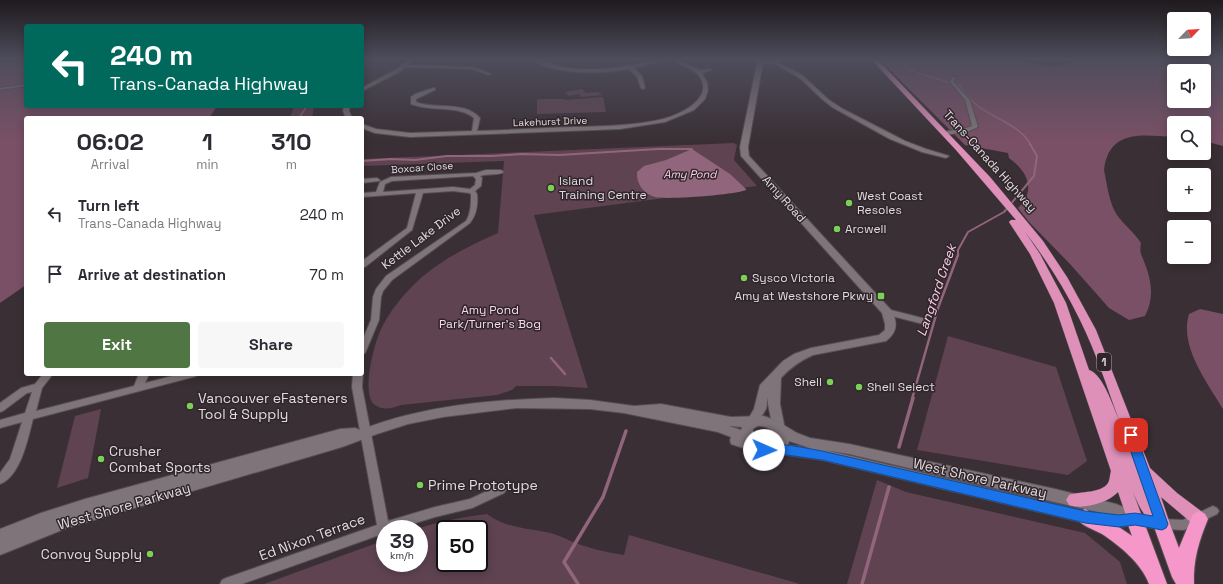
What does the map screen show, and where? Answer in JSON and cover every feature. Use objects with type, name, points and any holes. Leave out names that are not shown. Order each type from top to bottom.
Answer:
[{"type":"highway","name":"Trans-Canada Highway","points":[[894,86],[1002,206],[1020,230],[1050,280],[1083,367],[1118,472],[1156,578]]},
{"type":"highway","name":"Trans-Canada Highway","points":[[900,86],[1003,197],[1035,238],[1082,312],[1097,344],[1184,584]]},
{"type":"highway","points":[[944,133],[943,136],[988,186],[1002,206]]},
{"type":"highway","points":[[1083,367],[1099,388],[1145,501],[1162,524]]},
{"type":"highway","points":[[1143,468],[1158,486],[1177,504],[1206,515],[1185,555],[1183,567],[1184,584]]},
{"type":"highway","points":[[1074,500],[1099,496],[1106,493],[1115,485],[1118,472]]},
{"type":"highway","points":[[1085,517],[1108,528],[1127,541],[1156,578]]},
{"type":"main road","name":"Amy Road","points":[[753,86],[744,147],[745,156],[887,312]]},
{"type":"main road","points":[[775,378],[774,404],[778,424],[784,439],[783,444],[777,448],[769,450],[750,441],[747,427],[753,422],[760,409],[764,388],[787,364],[798,357],[829,348],[876,340],[886,335],[892,327],[887,312]]},
{"type":"main road","name":"West Shore Parkway","points":[[0,548],[65,522],[342,442],[364,432],[425,415],[504,405],[546,403],[594,405],[633,410],[686,421],[750,441]]},
{"type":"main road","name":"West Shore Parkway","points":[[633,410],[652,408],[681,411],[728,421],[753,422]]},
{"type":"main road","points":[[753,422],[767,421],[778,424]]},
{"type":"main road","name":"West Shore Parkway","points":[[778,424],[801,440],[818,445],[824,444],[907,461],[1116,510],[1135,519],[1162,524]]},
{"type":"main road","name":"West Shore Parkway","points":[[0,536],[41,519],[85,505],[340,434],[364,432]]},
{"type":"main road","name":"West Shore Parkway","points":[[769,450],[787,450],[822,456],[1085,517],[1119,521],[1135,519]]},
{"type":"street","points":[[0,89],[18,86]]},
{"type":"street","name":"Lakehurst Drive","points":[[364,127],[375,131],[404,135],[620,127],[666,120],[692,108],[703,98],[706,86]]},
{"type":"street","points":[[812,86],[818,94],[832,104],[875,128],[914,148],[929,153],[946,156]]},
{"type":"street","points":[[944,133],[967,130],[975,127],[966,100],[955,86]]},
{"type":"street","points":[[432,89],[417,95],[413,98],[413,103],[427,108],[464,110],[473,113],[477,118],[474,133]]},
{"type":"street","name":"Boxcar Close","points":[[378,194],[382,183],[391,179],[469,174],[476,175],[486,172],[501,172]]},
{"type":"street","points":[[364,195],[459,189],[471,191],[478,186],[479,178],[476,175]]},
{"type":"street","points":[[364,181],[377,180]]},
{"type":"street","points":[[364,264],[410,229],[420,191]]},
{"type":"street","name":"Kettle Lake Drive","points":[[365,333],[375,320],[377,297],[383,285],[389,278],[470,219],[474,197],[474,194],[471,191]]},
{"type":"street","points":[[887,312],[923,321]]},
{"type":"street","points":[[0,478],[5,476],[13,466],[38,387],[46,376]]},
{"type":"street","points":[[138,388],[143,376]]},
{"type":"street","points":[[0,424],[185,376]]},
{"type":"street","points":[[358,376],[357,387],[364,432],[381,520]]},
{"type":"street","points":[[0,408],[24,390],[38,387]]},
{"type":"street","name":"Ed Nixon Terrace","points":[[409,520],[472,503],[500,490]]},
{"type":"street","points":[[1162,524],[1171,526],[1184,525],[1206,515]]},
{"type":"street","name":"Ed Nixon Terrace","points":[[226,584],[376,530]]},
{"type":"green space","points":[[582,89],[586,93],[598,92],[603,95],[581,97],[579,94],[569,96],[565,92]]},
{"type":"green space","points":[[603,97],[606,112],[537,114],[537,99],[566,100]]},
{"type":"green space","points":[[293,108],[314,108],[312,116],[291,116]]},
{"type":"green space","name":"Amy Pond Park/Turner's Bog","points":[[734,143],[737,145],[734,160],[757,186],[534,215],[588,388],[516,386],[512,390],[497,395],[381,408],[375,405],[371,399],[369,379],[370,367],[376,343],[382,327],[395,306],[425,274],[460,251],[498,233],[504,161],[364,166],[364,159]]},
{"type":"green space","points":[[948,336],[1056,367],[1087,461],[1068,475],[917,450]]},
{"type":"green space","points":[[101,409],[88,478],[57,488],[75,416]]},
{"type":"green space","points":[[877,480],[906,492],[1085,533],[1120,562],[1127,584],[847,584]]},
{"type":"green space","points":[[487,514],[502,523],[554,534],[584,546],[624,555],[629,535],[800,584],[264,584],[376,543],[376,572],[428,572],[428,525],[436,523],[436,572],[488,572],[488,520],[451,520]]},
{"type":"shaded area","points":[[0,86],[24,86],[24,108],[216,108],[210,116],[24,116],[24,286],[0,303]]},
{"type":"shaded area","points":[[906,86],[1167,86],[1167,108],[1211,108],[1211,86],[1223,86],[1223,146],[1211,143],[1211,116],[1167,116],[1167,137],[1129,137],[1120,141],[1113,147],[1107,157],[1104,170],[1112,205],[1120,219],[1141,243],[1141,252],[1149,277],[1151,290],[1150,303],[1145,316],[1129,320],[1109,308],[1070,264],[1029,222],[1018,208],[1024,201],[1027,194],[1027,181],[1021,169],[1009,158],[1008,153],[965,145]]},
{"type":"shaded area","points":[[1200,309],[1223,314],[1223,409],[1196,363],[1188,339],[1187,326],[1189,314]]},
{"type":"water","name":"Amy Pond","points":[[692,149],[730,174],[746,190],[715,195],[662,198],[651,196],[644,191],[639,184],[637,172],[644,166],[666,160]]},
{"type":"waterway","name":"Langford Creek","points":[[961,86],[973,102],[980,108],[1019,131],[1026,137],[1031,145]]},
{"type":"waterway","points":[[300,116],[306,108]]},
{"type":"waterway","name":"Langford Creek","points":[[958,255],[958,250],[968,232],[1004,212],[1034,176],[1037,156],[1030,144]]},
{"type":"waterway","points":[[364,161],[391,159],[415,160],[447,156],[493,156],[521,154],[559,155],[658,149],[692,149]]},
{"type":"waterway","name":"Langford Creek","points":[[912,399],[938,308],[958,255]]},
{"type":"waterway","points":[[551,358],[565,374]]},
{"type":"waterway","name":"Langford Creek","points":[[899,447],[913,398]]},
{"type":"waterway","points":[[578,584],[564,562],[603,497],[626,431]]},
{"type":"waterway","name":"Langford Creek","points":[[862,584],[889,487]]},
{"type":"place","name":"Island Training Centre","points":[[551,188]]},
{"type":"place","name":"West Coast Resoles","points":[[849,203]]},
{"type":"place","name":"Arcwell","points":[[837,229]]},
{"type":"place","name":"Sysco Victoria","points":[[744,278]]},
{"type":"place","name":"Amy at Westshore Pkwy","points":[[881,296]]},
{"type":"place","name":"Shell","points":[[830,382]]},
{"type":"place","name":"Shell Select","points":[[859,387]]},
{"type":"place","name":"Vancouver eFasteners Tool & Supply","points":[[190,406]]},
{"type":"place","name":"Crusher Combat Sports","points":[[101,459]]},
{"type":"place","name":"Prime Prototype","points":[[420,485]]},
{"type":"place","name":"Convoy Supply","points":[[150,554]]},
{"type":"route","points":[[764,450],[787,450],[822,456],[1085,517],[1119,521],[1135,519],[1162,524],[1131,435]]}]
